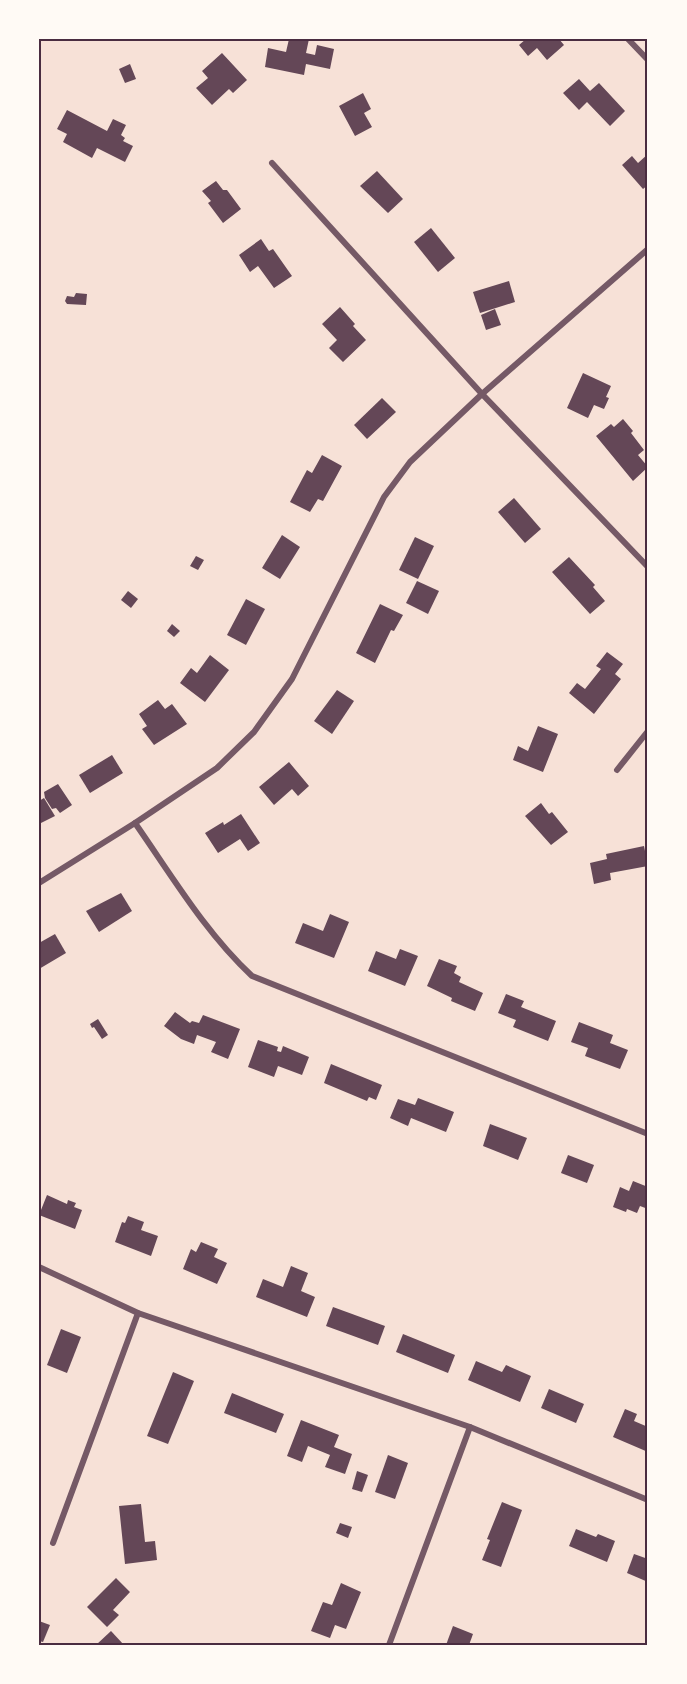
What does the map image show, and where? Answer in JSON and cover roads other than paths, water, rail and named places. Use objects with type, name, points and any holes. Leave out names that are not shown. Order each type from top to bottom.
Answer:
[{"type":"street","points":[[628,39],[648,60]]},
{"type":"street","points":[[272,163],[482,394],[648,567]]},
{"type":"street","points":[[39,883],[217,768],[254,732],[292,679],[384,496],[410,462],[482,394],[648,249]]},
{"type":"street","points":[[617,770],[648,731]]},
{"type":"street","points":[[135,823],[200,918],[231,956],[252,976],[648,1134]]},
{"type":"street","points":[[39,1267],[138,1313],[470,1427],[648,1500]]},
{"type":"street","points":[[53,1543],[138,1313]]},
{"type":"street","points":[[389,1645],[470,1427]]}]
